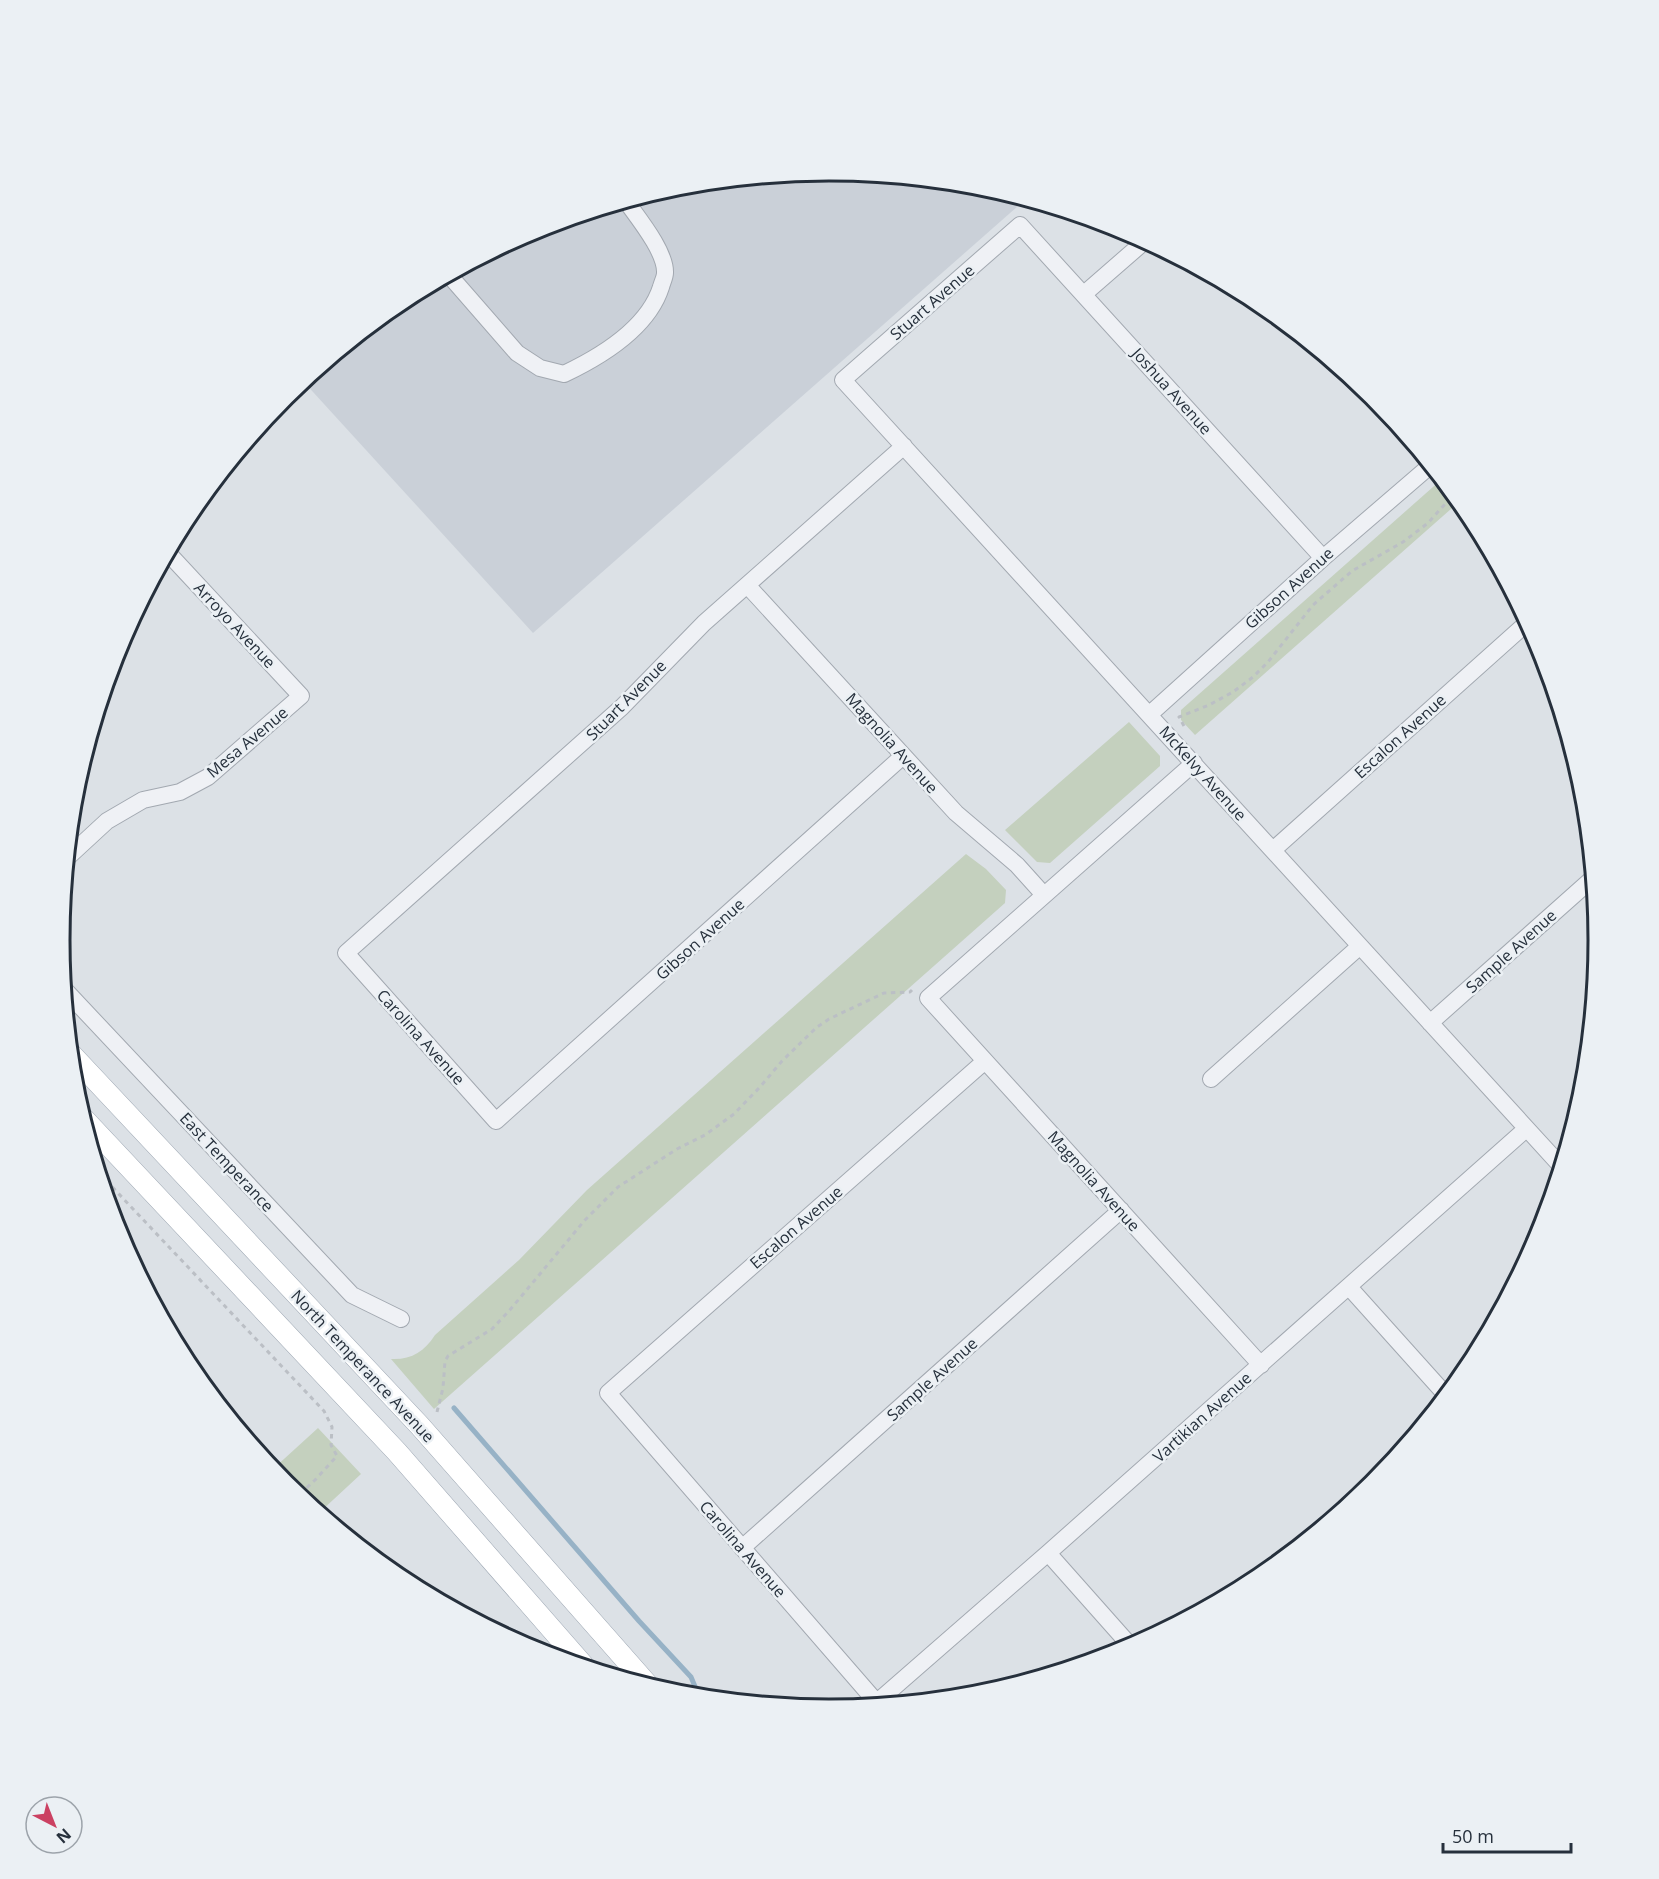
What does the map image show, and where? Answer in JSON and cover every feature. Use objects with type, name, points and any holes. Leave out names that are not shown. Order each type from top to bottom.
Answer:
[{"type":"main road","name":"North Temperance Avenue","points":[[81,1065],[420,1426],[638,1674]]},
{"type":"main road","name":"North Temperance Avenue","points":[[94,1129],[397,1452],[573,1653]]},
{"type":"street","points":[[454,280],[518,353],[540,368],[564,374],[589,362],[636,327],[657,301],[666,273],[658,248],[630,207]]},
{"type":"street","name":"Joshua Avenue","points":[[1020,225],[1323,558]]},
{"type":"street","name":"Stuart Avenue","points":[[843,380],[1020,225]]},
{"type":"street","points":[[1084,294],[1138,247]]},
{"type":"street","name":"McKelvy Avenue","points":[[843,380],[1555,1160]]},
{"type":"street","name":"Stuart Avenue","points":[[346,953],[594,733],[704,623],[904,446]]},
{"type":"street","name":"Gibson Avenue","points":[[1150,714],[1323,558],[1426,470]]},
{"type":"street","name":"Arroyo Avenue","points":[[173,558],[301,696]]},
{"type":"street","name":"Magnolia Avenue","points":[[747,585],[956,813],[1009,857],[1044,895]]},
{"type":"street","name":"Escalon Avenue","points":[[1273,850],[1521,628]]},
{"type":"street","name":"Mesa Avenue","points":[[76,850],[107,821],[143,800],[180,792],[208,777],[301,696]]},
{"type":"street","name":"Gibson Avenue","points":[[496,1121],[903,756]]},
{"type":"street","points":[[923,991],[1044,895],[1194,764]]},
{"type":"street","name":"Sample Avenue","points":[[1430,1023],[1586,884]]},
{"type":"street","points":[[1211,1079],[1360,946]]},
{"type":"street","name":"Carolina Avenue","points":[[346,953],[496,1121]]},
{"type":"street","name":"Magnolia Avenue","points":[[923,991],[1261,1365]]},
{"type":"street","name":"East Temperance","points":[[73,998],[352,1295],[400,1319]]},
{"type":"street","name":"Escalon Avenue","points":[[608,1393],[985,1061]]},
{"type":"street","name":"Vartikian Avenue","points":[[885,1696],[1526,1129]]},
{"type":"street","name":"Sample Avenue","points":[[742,1548],[1121,1210]]},
{"type":"street","points":[[1349,1287],[1441,1389]]},
{"type":"street","name":"Carolina Avenue","points":[[608,1393],[872,1697]]},
{"type":"street","points":[[1048,1554],[1124,1639]]},
{"type":"path","points":[[1180,748],[1193,736],[1183,726],[1179,717],[1209,705],[1246,682],[1268,662],[1313,604],[1352,572],[1403,542],[1428,523],[1448,500]]},
{"type":"path","points":[[437,1412],[443,1388],[445,1361],[448,1356],[492,1329],[585,1220],[618,1187],[678,1149],[705,1135],[734,1113],[806,1037],[830,1019],[884,993],[923,991]]},
{"type":"path","points":[[113,1187],[324,1411],[332,1427],[331,1445],[337,1456],[306,1488]]},
{"type":"shaded area","points":[[830,181],[879,182],[929,187],[1020,205],[533,633],[309,388],[329,369],[367,337],[450,282],[539,238],[633,206],[730,187],[780,182]]},
{"type":"green space","points":[[1437,484],[1453,507],[1195,735],[1181,720],[1181,710]]},
{"type":"green space","points":[[1129,722],[1160,756],[1160,766],[1050,863],[1037,862],[1005,830]]},
{"type":"green space","points":[[966,854],[986,869],[1006,890],[1005,903],[434,1409],[391,1359],[405,1358],[422,1350],[435,1335],[519,1260],[587,1190]]},
{"type":"green space","points":[[318,1428],[361,1474],[326,1507],[280,1462]]},
{"type":"waterway","points":[[454,1408],[639,1621],[691,1677],[695,1686]]}]
